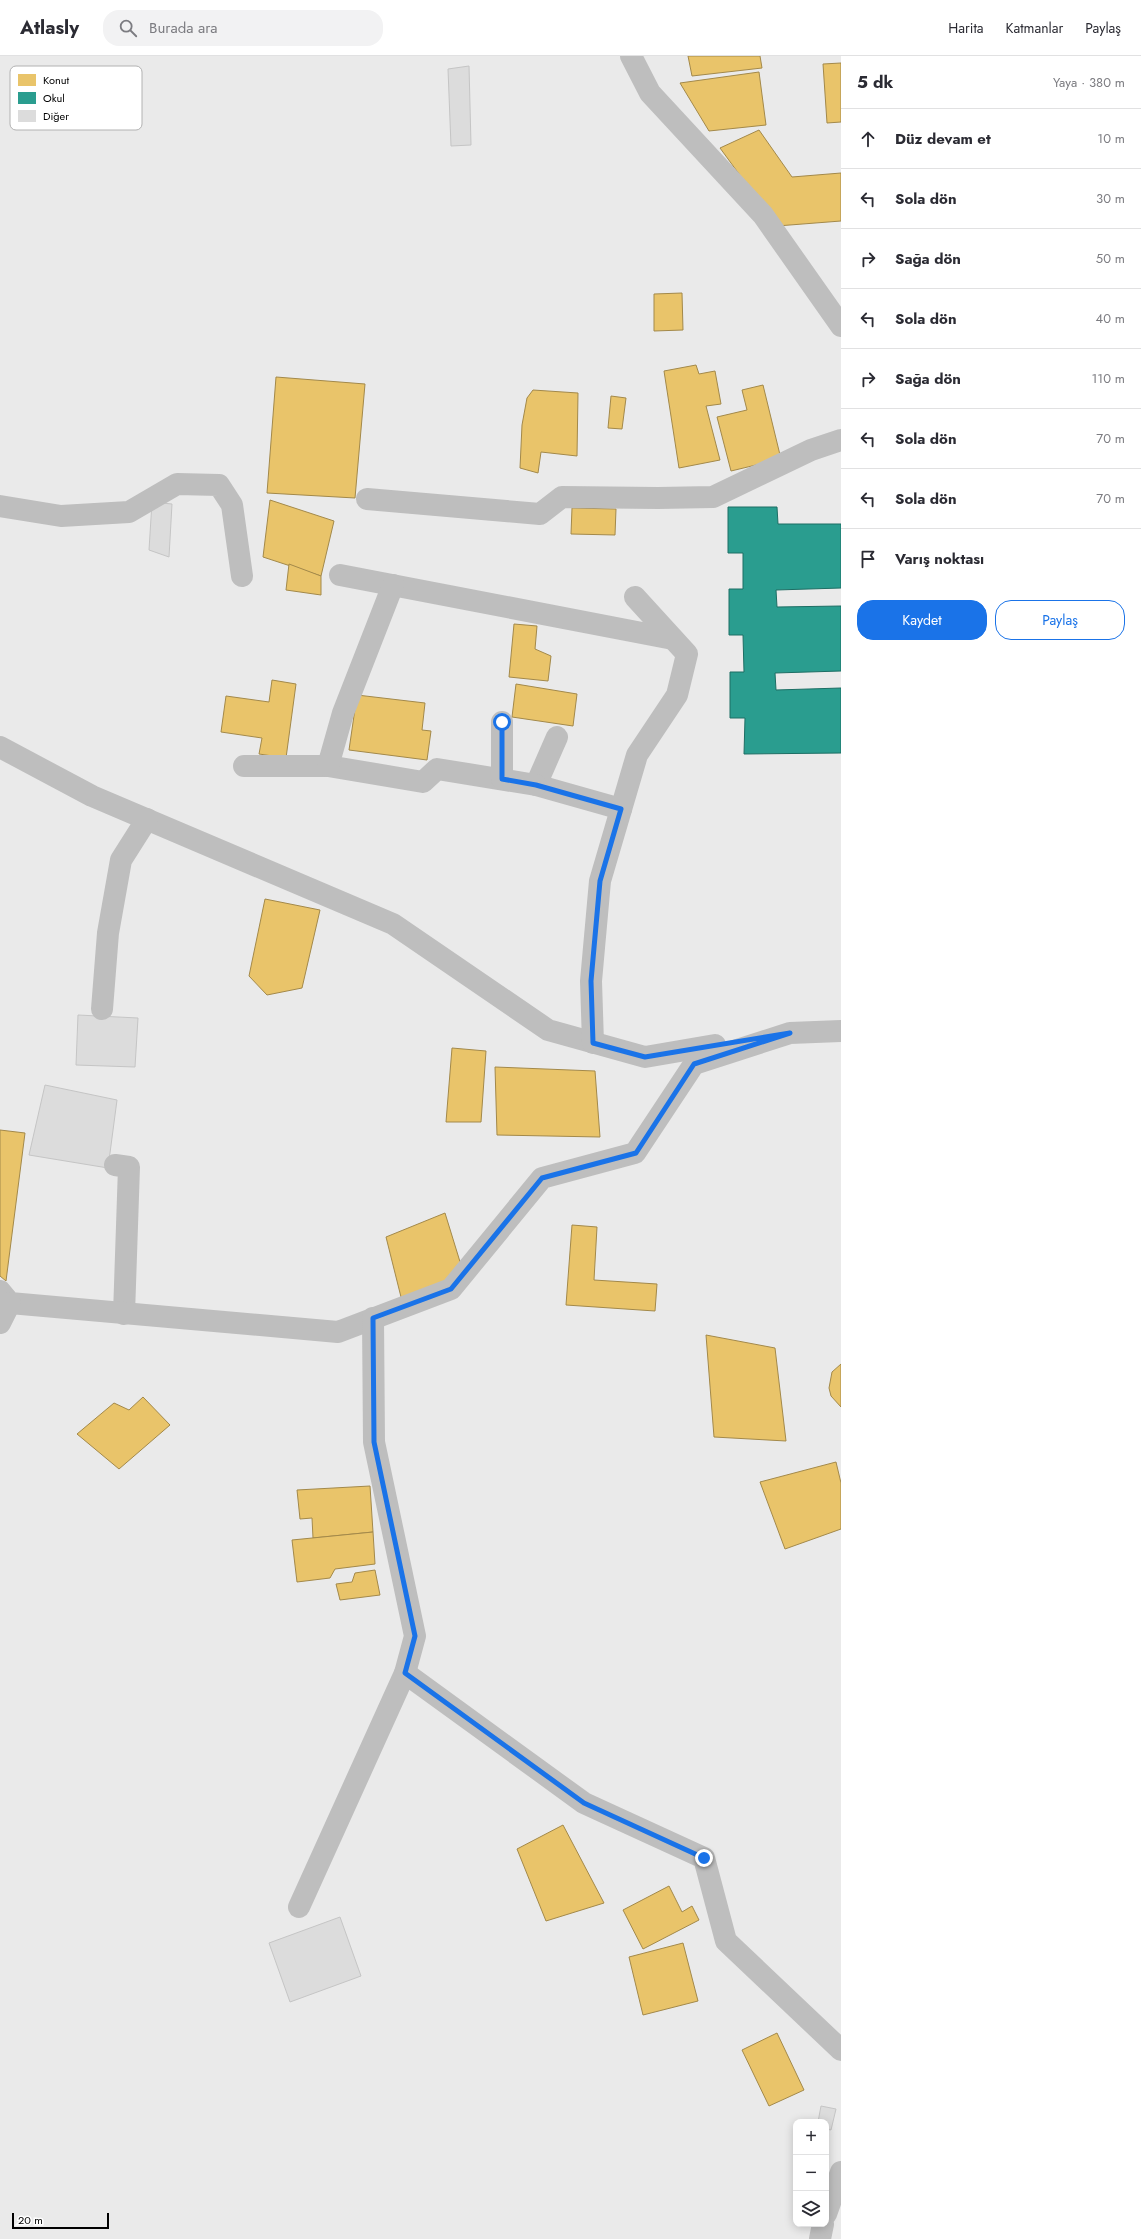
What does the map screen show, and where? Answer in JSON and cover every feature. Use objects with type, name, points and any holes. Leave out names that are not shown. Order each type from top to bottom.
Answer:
[{"type":"street","points":[[631,56],[650,93],[763,215],[841,326]]},
{"type":"street","points":[[367,499],[540,514],[562,497],[713,497],[811,450],[841,440]]},
{"type":"street","points":[[0,506],[61,516],[129,512],[177,484],[218,485],[232,506],[242,576]]},
{"type":"street","points":[[340,575],[674,639]]},
{"type":"street","points":[[328,766],[343,713],[393,585]]},
{"type":"street","points":[[593,1043],[591,981],[600,881],[637,755],[677,695],[687,654],[635,597]]},
{"type":"street","points":[[502,722],[502,779]]},
{"type":"street","points":[[536,785],[556,737]]},
{"type":"street","points":[[0,747],[92,796],[393,924],[548,1030],[645,1057],[790,1033],[841,1030]]},
{"type":"street","points":[[244,766],[328,766],[423,782],[437,769],[536,785],[621,809]]},
{"type":"street","points":[[102,1009],[108,933],[121,860],[147,819]]},
{"type":"street","points":[[0,1323],[5,1297],[124,1314],[338,1332],[451,1289],[542,1178],[636,1153],[694,1064],[790,1033]]},
{"type":"street","points":[[115,1165],[129,1167],[124,1314]]},
{"type":"street","points":[[299,1906],[405,1673],[415,1636],[374,1442],[373,1318]]},
{"type":"street","points":[[405,1673],[584,1803],[704,1858],[726,1941],[841,2050]]},
{"type":"street","points":[[829,2206],[841,2172]]},
{"type":"street","points":[[820,2239],[822,2227]]},
{"type":"shaded area","points":[[0,56],[841,56],[841,2239],[0,2239]]},
{"type":"building: Konut","points":[[688,56],[760,56],[762,68],[692,76]]},
{"type":"building: Konut","points":[[841,63],[841,122],[827,123],[823,64]]},
{"type":"building: Konut","points":[[759,72],[766,125],[709,131],[680,83]]},
{"type":"building: Konut","points":[[759,130],[792,177],[841,173],[841,221],[777,226],[720,148]]},
{"type":"building: Konut","points":[[682,293],[683,330],[654,331],[654,294]]},
{"type":"building: Konut","points":[[696,365],[699,374],[715,371],[721,404],[706,406],[720,460],[679,468],[664,371]]},
{"type":"building: Konut","points":[[276,377],[365,384],[355,498],[267,493]]},
{"type":"building: Konut","points":[[763,385],[781,459],[731,471],[717,417],[747,410],[742,390]]},
{"type":"building: Konut","points":[[533,390],[578,393],[577,456],[541,452],[538,473],[520,468],[522,425],[527,398]]},
{"type":"building: Konut","points":[[611,396],[626,398],[622,429],[608,428]]},
{"type":"building: Konut","points":[[270,500],[334,521],[321,576],[263,557]]},
{"type":"building: Konut","points":[[572,508],[616,509],[615,535],[571,534]]},
{"type":"building: Konut","points":[[289,564],[321,576],[321,595],[286,590]]},
{"type":"building: Konut","points":[[514,624],[537,626],[535,649],[551,656],[548,681],[509,677]]},
{"type":"building: Konut","points":[[272,680],[296,684],[286,758],[259,754],[262,738],[221,732],[226,696],[269,702]]},
{"type":"building: Konut","points":[[516,684],[577,694],[573,726],[512,717]]},
{"type":"building: Konut","points":[[357,695],[425,703],[422,730],[431,731],[427,760],[349,750]]},
{"type":"building: Konut","points":[[265,899],[320,910],[302,988],[267,995],[249,976]]},
{"type":"building: Konut","points":[[452,1048],[486,1051],[481,1122],[446,1122]]},
{"type":"building: Konut","points":[[495,1067],[595,1071],[600,1137],[497,1135]]},
{"type":"building: Konut","points":[[0,1130],[25,1133],[6,1281],[0,1276]]},
{"type":"building: Konut","points":[[445,1213],[461,1265],[450,1283],[402,1301],[386,1237]]},
{"type":"building: Konut","points":[[572,1225],[597,1227],[594,1280],[657,1284],[655,1311],[566,1305]]},
{"type":"building: Konut","points":[[706,1335],[775,1348],[786,1441],[714,1437]]},
{"type":"building: Konut","points":[[841,1364],[841,1407],[831,1396],[829,1388],[832,1372]]},
{"type":"building: Konut","points":[[143,1397],[170,1425],[119,1469],[77,1434],[114,1403],[129,1410]]},
{"type":"building: Konut","points":[[836,1462],[841,1483],[841,1529],[785,1549],[760,1482]]},
{"type":"building: Konut","points":[[370,1486],[373,1532],[313,1538],[312,1518],[300,1519],[297,1490]]},
{"type":"building: Konut","points":[[373,1532],[375,1564],[335,1569],[330,1578],[297,1582],[292,1540]]},
{"type":"building: Konut","points":[[375,1570],[380,1595],[340,1600],[336,1584],[352,1582],[355,1573]]},
{"type":"building: Konut","points":[[563,1825],[604,1903],[546,1921],[517,1849]]},
{"type":"building: Konut","points":[[669,1886],[682,1912],[692,1906],[699,1920],[643,1949],[623,1910]]},
{"type":"building: Konut","points":[[683,1943],[698,2001],[643,2015],[629,1957]]},
{"type":"building: Konut","points":[[777,2033],[804,2090],[769,2106],[742,2050]]},
{"type":"building: Okul","points":[[728,507],[777,507],[778,524],[841,524],[841,588],[776,590],[777,607],[841,606],[841,671],[775,673],[776,690],[841,688],[841,753],[744,754],[745,718],[730,718],[730,672],[744,672],[743,635],[729,635],[729,589],[743,589],[743,553],[728,553]]},
{"type":"building: Diğer","points":[[469,66],[471,145],[451,146],[448,69]]},
{"type":"building: Diğer","points":[[152,502],[172,504],[169,557],[149,550]]},
{"type":"building: Diğer","points":[[78,1015],[138,1018],[135,1067],[76,1065]]},
{"type":"building: Diğer","points":[[45,1085],[117,1100],[108,1168],[29,1155]]},
{"type":"building: Diğer","points":[[340,1917],[361,1976],[290,2002],[269,1943]]},
{"type":"building: Diğer","points":[[821,2106],[836,2109],[831,2130],[829,2130],[829,2119],[819,2119]]},
{"type":"route","points":[[502,722],[502,779],[536,785],[621,809],[600,881],[591,981],[593,1043],[645,1057],[790,1033],[694,1064],[636,1153],[542,1178],[451,1289],[373,1318],[374,1442],[415,1636],[405,1673],[584,1803],[704,1858]]}]
